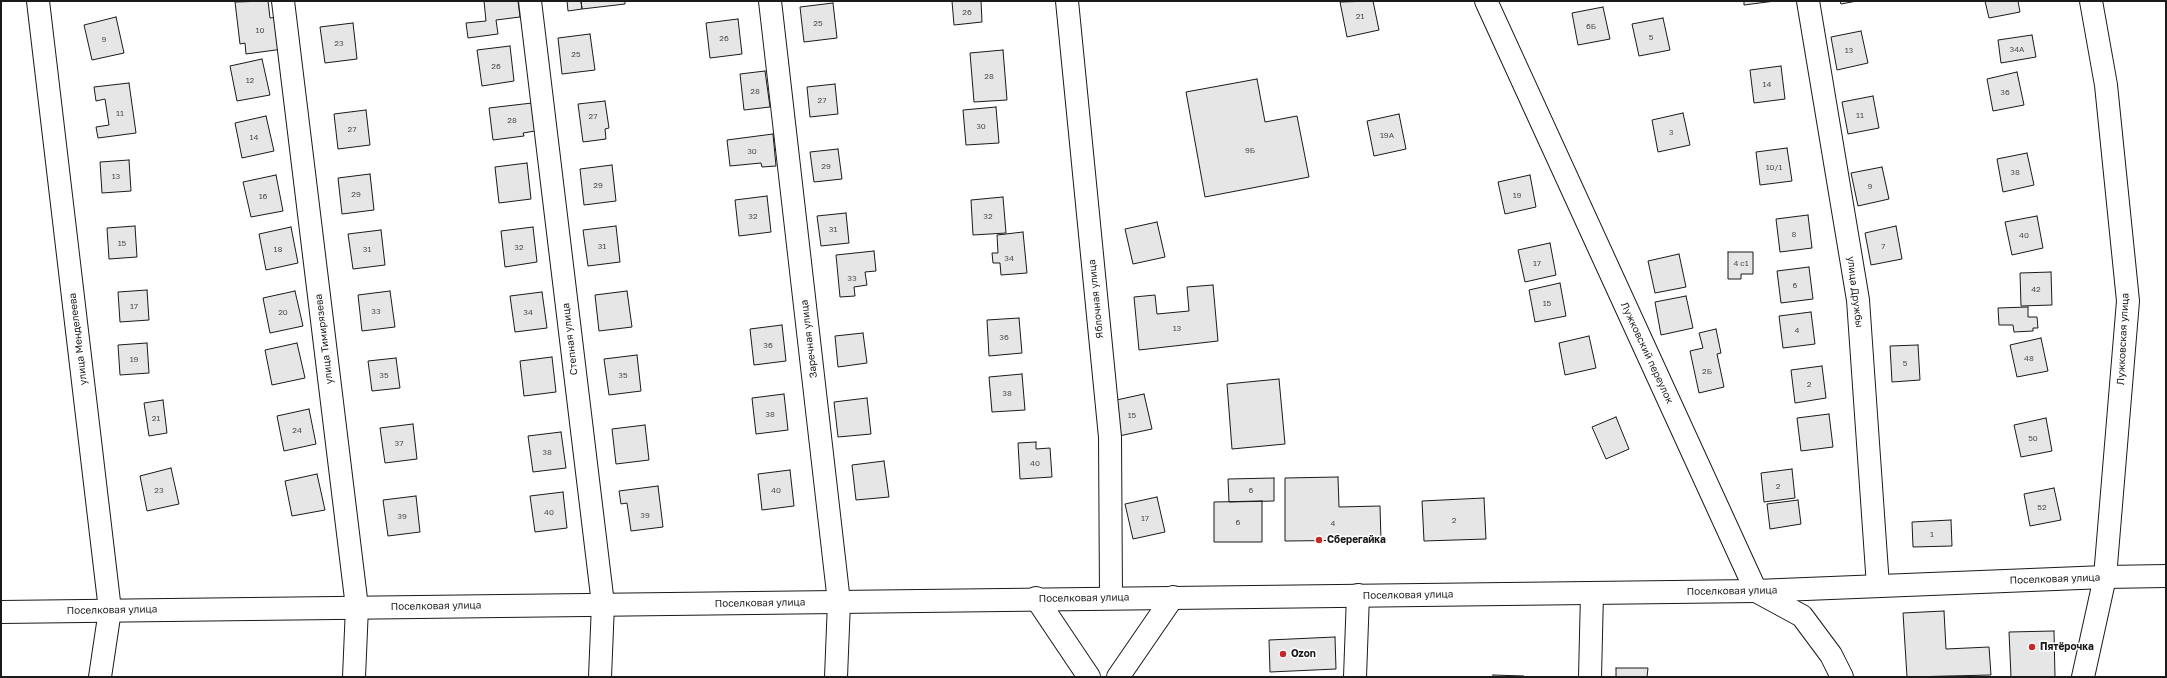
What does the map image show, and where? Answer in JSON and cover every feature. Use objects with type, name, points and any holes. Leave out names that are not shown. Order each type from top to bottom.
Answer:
[{"type":"main road","name":"улица Менделеева","points":[[38,1],[110,610],[100,677]]},
{"type":"main road","name":"улица Тимирязева","points":[[282,1],[356,608],[354,677]]},
{"type":"main road","name":"Степная улица","points":[[530,1],[603,604],[600,677]]},
{"type":"main road","name":"Заречная улица","points":[[770,1],[839,602],[836,677]]},
{"type":"main road","name":"Яблочная улица","points":[[1067,1],[1110,437],[1111,597]]},
{"type":"main road","name":"Лужковский переулок","points":[[1486,1],[1756,591]]},
{"type":"main road","name":"улица Дружбы","points":[[1808,1],[1858,300],[1878,586]]},
{"type":"main road","name":"Лужковская улица","points":[[2082,677],[2105,577],[2128,301],[2106,86],[2091,1]]},
{"type":"main road","name":"Поселковая улица","points":[[1,612],[839,602],[1111,597],[1756,591],[2105,577],[2166,576]]},
{"type":"main road","points":[[1756,591],[1802,616],[1831,655],[1842,677]]},
{"type":"main road","points":[[1590,677],[1592,593]]},
{"type":"main road","points":[[1355,677],[1358,595]]},
{"type":"main road","points":[[1118,677],[1173,597]]},
{"type":"main road","points":[[1036,598],[1089,677]]},
{"type":"building","points":[[268,1],[270,18],[279,17],[283,49],[246,54],[245,43],[240,44],[235,2]]},
{"type":"building","points":[[484,1],[518,1],[520,17],[496,20],[498,34],[468,38],[466,23],[486,21]]},
{"type":"building","points":[[567,1],[581,1],[582,9],[568,11]]},
{"type":"building","points":[[581,1],[625,1],[625,4],[582,9]]},
{"type":"building","points":[[952,1],[981,1],[982,22],[954,25]]},
{"type":"building","points":[[1373,1],[1379,30],[1347,37],[1340,2]]},
{"type":"building","points":[[1744,1],[1775,1],[1744,5]]},
{"type":"building","points":[[1840,1],[1857,1],[1841,4]]},
{"type":"building","points":[[1985,1],[2018,1],[2020,12],[1989,18]]},
{"type":"building","points":[[833,3],[837,38],[804,42],[800,7]]},
{"type":"building","points":[[1603,7],[1610,39],[1578,45],[1572,13]]},
{"type":"building","points":[[116,17],[124,53],[92,60],[84,25]]},
{"type":"building","points":[[1663,18],[1670,50],[1639,56],[1632,24]]},
{"type":"building","points":[[738,19],[742,54],[710,58],[706,23]]},
{"type":"building","points":[[353,23],[357,59],[325,63],[320,27]]},
{"type":"building","points":[[1861,31],[1868,63],[1837,70],[1831,37]]},
{"type":"building","points":[[590,34],[595,70],[562,74],[558,38]]},
{"type":"building","points":[[2032,35],[2036,57],[2001,63],[1998,40]]},
{"type":"building","points":[[510,46],[514,81],[482,86],[477,50]]},
{"type":"building","points":[[1003,50],[1007,100],[974,102],[970,53]]},
{"type":"building","points":[[262,59],[270,95],[237,101],[230,66]]},
{"type":"building","points":[[1781,66],[1785,99],[1754,103],[1750,70]]},
{"type":"building","points":[[765,71],[770,107],[744,110],[740,74]]},
{"type":"building","points":[[2017,72],[2024,105],[1993,111],[1987,79]]},
{"type":"building","points":[[1257,79],[1265,122],[1297,116],[1309,177],[1205,197],[1186,92]]},
{"type":"building","points":[[129,83],[136,133],[98,138],[96,127],[109,125],[105,99],[96,101],[94,87]]},
{"type":"building","points":[[835,84],[838,114],[810,117],[807,87]]},
{"type":"building","points":[[1873,96],[1879,128],[1848,134],[1842,102]]},
{"type":"building","points":[[605,101],[609,128],[605,129],[606,139],[583,142],[578,104]]},
{"type":"building","points":[[532,103],[535,131],[523,133],[524,136],[493,140],[489,108]]},
{"type":"building","points":[[996,107],[999,143],[966,145],[963,110]]},
{"type":"building","points":[[366,110],[370,145],[338,149],[334,114]]},
{"type":"building","points":[[1683,113],[1690,145],[1658,152],[1652,120]]},
{"type":"building","points":[[1399,114],[1406,149],[1374,156],[1367,121]]},
{"type":"building","points":[[266,116],[274,151],[242,158],[235,123]]},
{"type":"building","points":[[773,134],[776,166],[762,167],[761,163],[730,166],[727,140]]},
{"type":"building","points":[[1787,148],[1792,181],[1760,185],[1756,152]]},
{"type":"building","points":[[838,149],[842,179],[814,182],[810,152]]},
{"type":"building","points":[[2027,153],[2034,185],[2003,192],[1997,159]]},
{"type":"building","points":[[129,160],[131,191],[102,193],[100,162]]},
{"type":"building","points":[[527,163],[531,199],[499,203],[495,167]]},
{"type":"building","points":[[612,165],[616,201],[584,205],[580,169]]},
{"type":"building","points":[[1882,167],[1889,199],[1858,206],[1851,173]]},
{"type":"building","points":[[370,174],[374,210],[342,214],[338,178]]},
{"type":"building","points":[[276,175],[283,211],[251,217],[243,182]]},
{"type":"building","points":[[1530,175],[1536,207],[1505,214],[1498,182]]},
{"type":"building","points":[[767,196],[771,232],[739,236],[735,200]]},
{"type":"building","points":[[1003,197],[1006,233],[973,235],[971,200]]},
{"type":"building","points":[[846,213],[849,243],[821,246],[817,216]]},
{"type":"building","points":[[1808,215],[1812,248],[1780,252],[1776,219]]},
{"type":"building","points":[[2037,216],[2043,248],[2012,255],[2005,222]]},
{"type":"building","points":[[1157,222],[1165,257],[1133,264],[1125,229]]},
{"type":"building","points":[[135,226],[137,257],[109,259],[107,228]]},
{"type":"building","points":[[616,226],[620,262],[588,266],[583,230]]},
{"type":"building","points":[[1896,226],[1902,259],[1871,265],[1865,233]]},
{"type":"building","points":[[291,227],[298,263],[266,270],[259,234]]},
{"type":"building","points":[[533,227],[537,262],[505,267],[501,231]]},
{"type":"building","points":[[381,230],[385,265],[353,269],[348,234]]},
{"type":"building","points":[[1023,232],[1027,273],[1001,275],[1000,263],[993,263],[992,253],[998,253],[997,235]]},
{"type":"building","points":[[1550,243],[1556,275],[1525,282],[1518,250]]},
{"type":"building","points":[[874,251],[876,271],[865,272],[867,285],[854,287],[855,296],[840,297],[836,255]]},
{"type":"building","points":[[1728,252],[1753,252],[1753,274],[1741,274],[1741,279],[1728,279]]},
{"type":"building","points":[[1679,254],[1686,287],[1655,293],[1648,261]]},
{"type":"building","points":[[1809,267],[1813,299],[1781,303],[1777,271]]},
{"type":"building","points":[[2051,272],[2052,305],[2021,306],[2020,273]]},
{"type":"building","points":[[1560,283],[1566,316],[1535,322],[1529,290]]},
{"type":"building","points":[[1213,285],[1218,341],[1139,350],[1134,297],[1155,295],[1157,314],[1189,311],[1187,287]]},
{"type":"building","points":[[147,290],[149,320],[120,322],[118,292]]},
{"type":"building","points":[[295,291],[303,326],[270,333],[263,298]]},
{"type":"building","points":[[390,291],[395,327],[362,331],[358,295]]},
{"type":"building","points":[[627,291],[632,327],[599,331],[595,295]]},
{"type":"building","points":[[542,292],[547,328],[515,332],[510,296]]},
{"type":"building","points":[[1686,296],[1693,328],[1661,335],[1655,302]]},
{"type":"building","points":[[2028,307],[2028,317],[2037,317],[2038,328],[2033,328],[2033,331],[2014,332],[2013,325],[1999,325],[1998,308]]},
{"type":"building","points":[[1811,312],[1815,344],[1783,348],[1779,316]]},
{"type":"building","points":[[1019,318],[1022,353],[989,356],[987,320]]},
{"type":"building","points":[[782,325],[786,361],[754,365],[750,329]]},
{"type":"building","points":[[1716,329],[1721,353],[1717,354],[1724,387],[1699,393],[1690,351],[1703,348],[1699,333]]},
{"type":"building","points":[[863,333],[867,363],[838,367],[835,336]]},
{"type":"building","points":[[1589,336],[1596,368],[1565,375],[1559,343]]},
{"type":"building","points":[[2041,338],[2048,371],[2017,377],[2010,345]]},
{"type":"building","points":[[147,343],[149,373],[120,375],[118,345]]},
{"type":"building","points":[[297,343],[305,378],[272,385],[265,350]]},
{"type":"building","points":[[1918,345],[1920,380],[1892,382],[1890,346]]},
{"type":"building","points":[[637,355],[641,391],[609,395],[604,359]]},
{"type":"building","points":[[552,357],[556,392],[524,396],[520,361]]},
{"type":"building","points":[[396,358],[400,388],[372,391],[368,361]]},
{"type":"building","points":[[1822,366],[1826,398],[1795,403],[1791,370]]},
{"type":"building","points":[[1022,374],[1025,410],[992,412],[989,377]]},
{"type":"building","points":[[1279,379],[1285,444],[1232,449],[1227,384]]},
{"type":"building","points":[[784,394],[788,430],[756,434],[752,398]]},
{"type":"building","points":[[1144,394],[1152,429],[1119,436],[1112,401]]},
{"type":"building","points":[[867,398],[871,434],[838,437],[834,402]]},
{"type":"building","points":[[163,400],[167,433],[149,436],[144,403]]},
{"type":"building","points":[[309,409],[316,444],[284,451],[277,416]]},
{"type":"building","points":[[1829,414],[1833,447],[1801,451],[1797,418]]},
{"type":"building","points":[[1616,417],[1629,449],[1606,459],[1592,427]]},
{"type":"building","points":[[2046,418],[2052,451],[2021,457],[2014,425]]},
{"type":"building","points":[[413,424],[417,459],[385,463],[380,428]]},
{"type":"building","points":[[645,425],[649,460],[616,464],[612,429]]},
{"type":"building","points":[[561,432],[566,468],[533,472],[528,436]]},
{"type":"building","points":[[1036,442],[1036,449],[1050,448],[1052,477],[1020,479],[1018,443]]},
{"type":"building","points":[[884,461],[889,497],[856,500],[852,465]]},
{"type":"building","points":[[171,468],[179,504],[147,511],[140,476]]},
{"type":"building","points":[[1792,469],[1795,498],[1764,502],[1761,473]]},
{"type":"building","points":[[790,470],[794,506],[762,510],[758,474]]},
{"type":"building","points":[[317,474],[325,510],[292,516],[285,481]]},
{"type":"building","points":[[1338,477],[1339,507],[1380,506],[1381,540],[1285,541],[1285,478]]},
{"type":"building","points":[[1274,478],[1274,501],[1229,502],[1228,479]]},
{"type":"building","points":[[658,486],[663,527],[631,531],[627,503],[621,504],[619,491]]},
{"type":"building","points":[[2054,488],[2061,520],[2030,526],[2024,494]]},
{"type":"building","points":[[563,492],[567,528],[535,532],[530,496]]},
{"type":"building","points":[[416,496],[420,532],[388,536],[383,500]]},
{"type":"building","points":[[1157,497],[1165,532],[1133,539],[1125,504]]},
{"type":"building","points":[[1484,498],[1486,539],[1424,541],[1422,501]]},
{"type":"building","points":[[1798,500],[1801,524],[1770,529],[1767,504]]},
{"type":"building","points":[[1262,501],[1262,542],[1214,542],[1214,502]]},
{"type":"building","points":[[1951,520],[1952,546],[1913,547],[1912,522]]},
{"type":"building","points":[[1944,611],[1946,649],[1989,647],[1991,675],[1907,677],[1903,613]]},
{"type":"building","points":[[2054,631],[2055,677],[2011,677],[2009,632]]},
{"type":"building","points":[[1335,637],[1336,669],[1270,672],[1269,640]]},
{"type":"building","points":[[1616,668],[1648,668],[1647,677],[1616,677]]},
{"type":"building","points":[[1493,675],[1524,676],[1524,677],[1493,677]]},
{"type":"place","name":"Сберегайка","points":[[1319,540]]},
{"type":"place","name":"Пятёрочка","points":[[2032,647]]},
{"type":"place","name":"Ozon","points":[[1283,654]]}]
